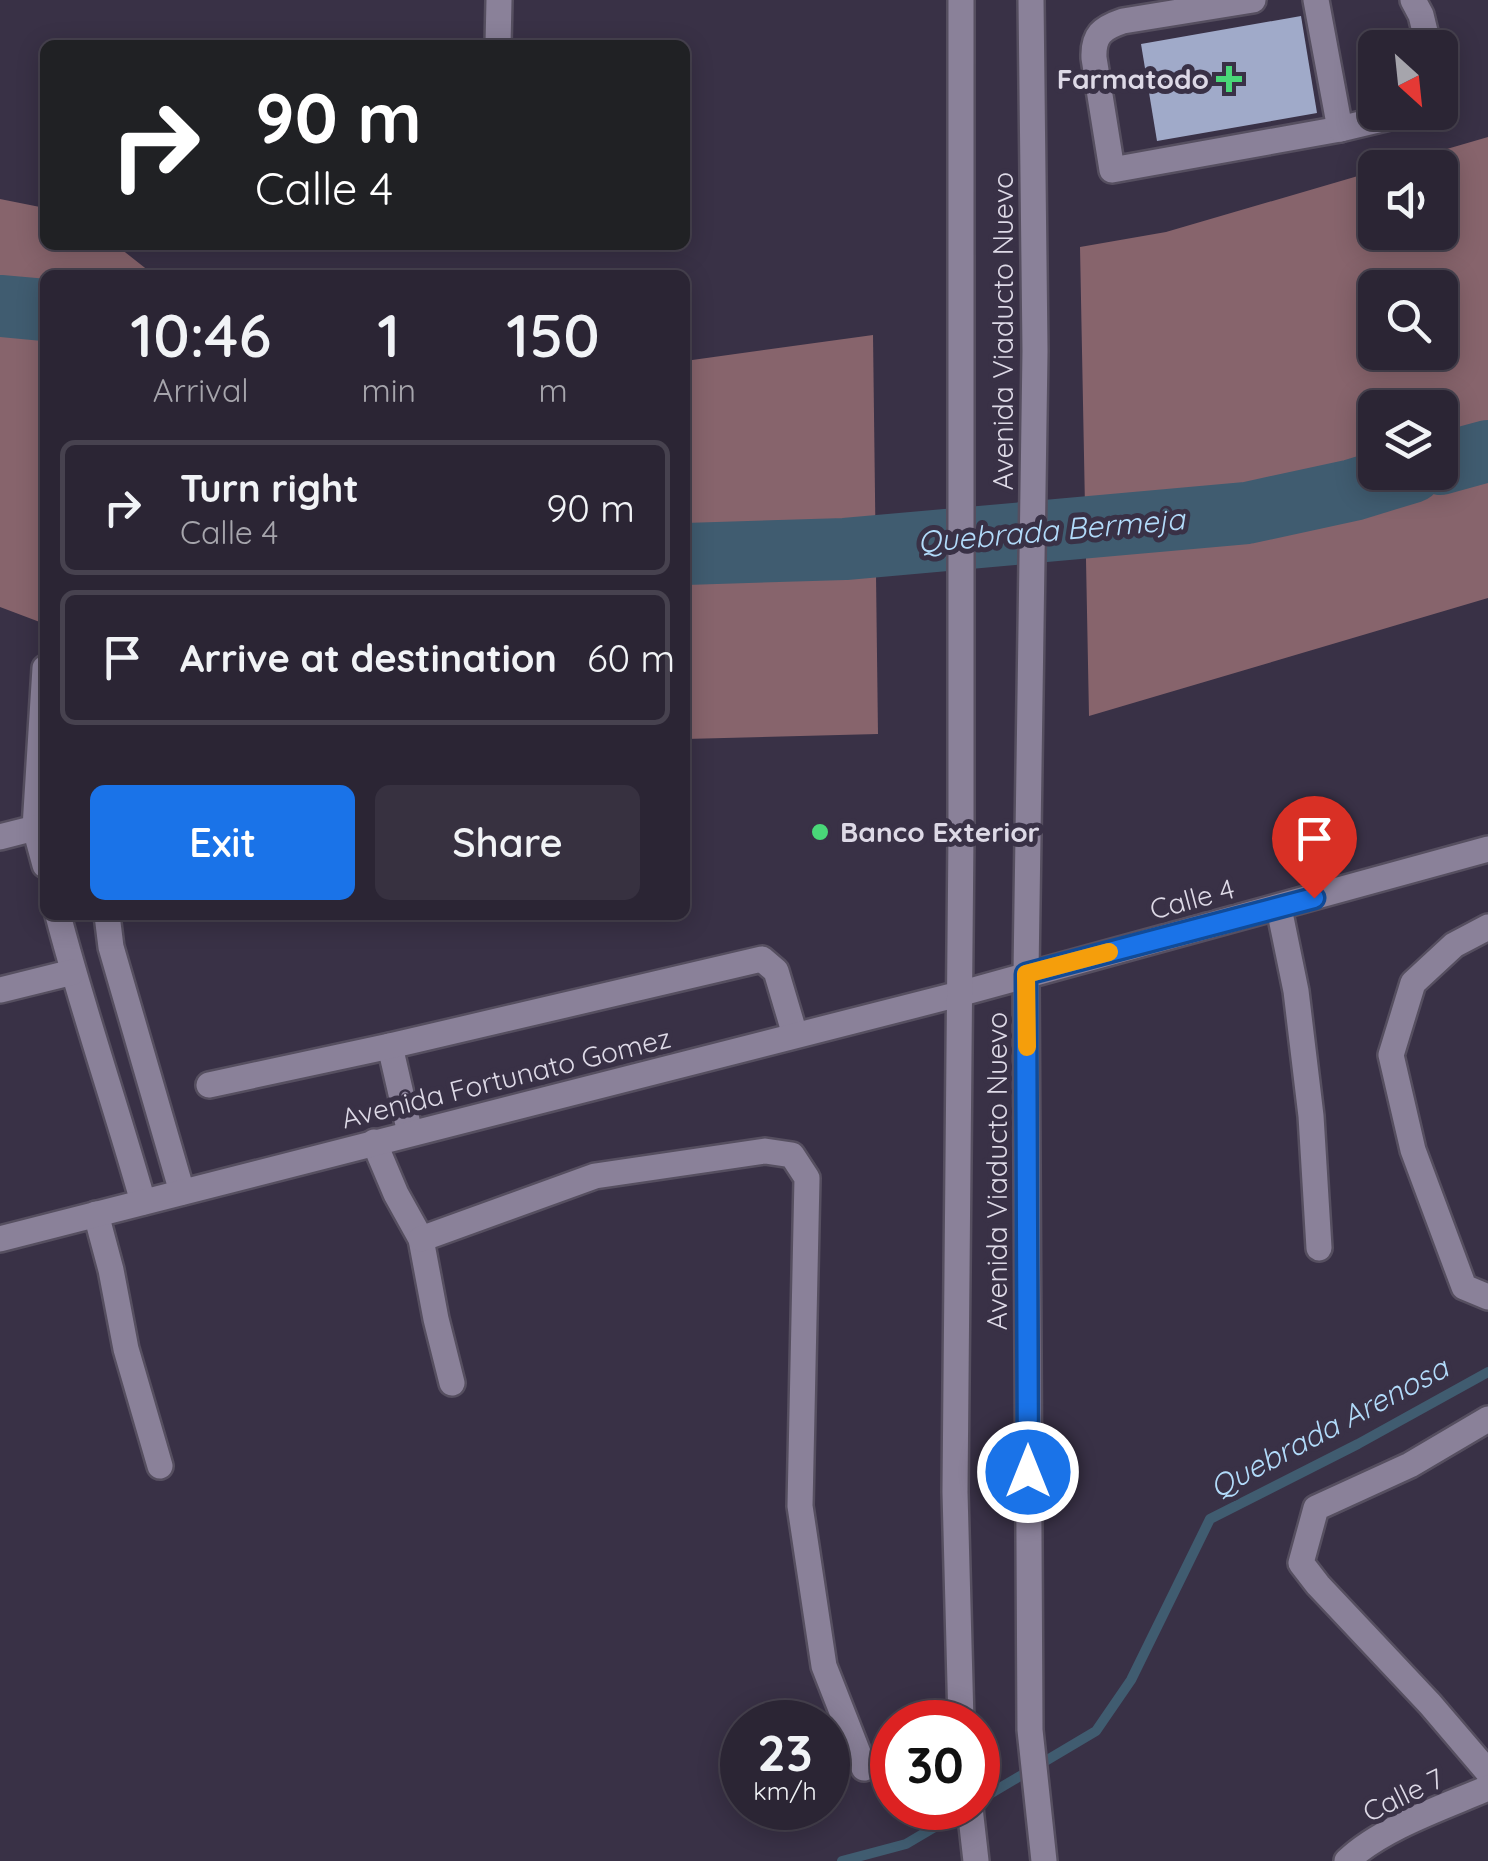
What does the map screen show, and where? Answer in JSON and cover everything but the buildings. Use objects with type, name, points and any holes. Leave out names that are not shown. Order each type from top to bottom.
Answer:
[{"type":"street","points":[[498,40],[500,0]]},
{"type":"street","name":"Avenida Viaducto Nuevo","points":[[960,1700],[955,1492],[961,0]]},
{"type":"street","name":"Avenida Viaducto Nuevo","points":[[1031,0],[1035,351],[1026,974],[1028,1472],[1030,1730],[1044,1861]]},
{"type":"street","points":[[1253,0],[1123,21],[1099,34],[1094,58],[1112,170],[1358,125]]},
{"type":"street","points":[[1316,0],[1340,129]]},
{"type":"street","points":[[1413,0],[1424,30]]},
{"type":"street","points":[[40,757],[36,828],[40,844]]},
{"type":"street","points":[[0,836],[36,828]]},
{"type":"street","name":"Calle 4","points":[[1026,974],[1488,849]]},
{"type":"street","points":[[1279,908],[1296,991],[1312,1116],[1318,1248]]},
{"type":"street","points":[[59,920],[142,1202]]},
{"type":"street","points":[[108,920],[111,947],[182,1192]]},
{"type":"street","points":[[1488,927],[1454,945],[1413,983],[1391,1055],[1413,1150],[1464,1287],[1488,1296]]},
{"type":"street","points":[[209,1084],[762,959],[776,972],[795,1035]]},
{"type":"street","points":[[0,990],[73,972]]},
{"type":"street","name":"Avenida Fortunato Gomez","points":[[0,1239],[1026,974]]},
{"type":"street","points":[[390,1046],[410,1133]]},
{"type":"street","points":[[374,1142],[421,1239],[452,1383]]},
{"type":"street","points":[[421,1239],[595,1176],[765,1151],[792,1155],[807,1178],[800,1506],[824,1666],[864,1768]]},
{"type":"street","points":[[96,1214],[126,1348],[160,1466]]},
{"type":"street","points":[[1488,1419],[1410,1465],[1316,1508],[1301,1562],[1488,1772]]},
{"type":"street","name":"Calle 7","points":[[1327,1861],[1352,1856],[1408,1822],[1488,1788]]},
{"type":"street","points":[[972,1830],[976,1861]]},
{"type":"shaded area","points":[[1488,137],[1488,598],[1089,716],[1080,247],[1166,232],[1358,176],[1358,250],[1458,250],[1458,150],[1443,150]]},
{"type":"shaded area","points":[[0,199],[40,207],[40,250],[122,250],[148,270],[40,270],[40,622],[0,607]]},
{"type":"shaded area","points":[[873,335],[878,734],[690,739],[690,360]]},
{"type":"waterway","name":"Quebrada Bermeja","points":[[0,306],[40,310]]},
{"type":"waterway","name":"Quebrada Bermeja","points":[[1458,459],[1488,451]]},
{"type":"waterway","name":"Quebrada Bermeja","points":[[690,554],[845,549],[1247,513],[1358,488]]},
{"type":"waterway","name":"Quebrada Arenosa","points":[[1000,1788],[1096,1731],[1131,1680],[1210,1519],[1488,1372]]},
{"type":"waterway","name":"Quebrada Arenosa","points":[[842,1861],[906,1844],[930,1830]]},
{"type":"slow traffic","points":[[1027,1047],[1026,974],[1109,952]]},
{"type":"place","name":"Farmatodo","points":[[1229,79]]},
{"type":"place","name":"Banco Exterior","points":[[820,832]]},
{"type":"route","points":[[1028,1472],[1026,974],[1314,898]]}]
